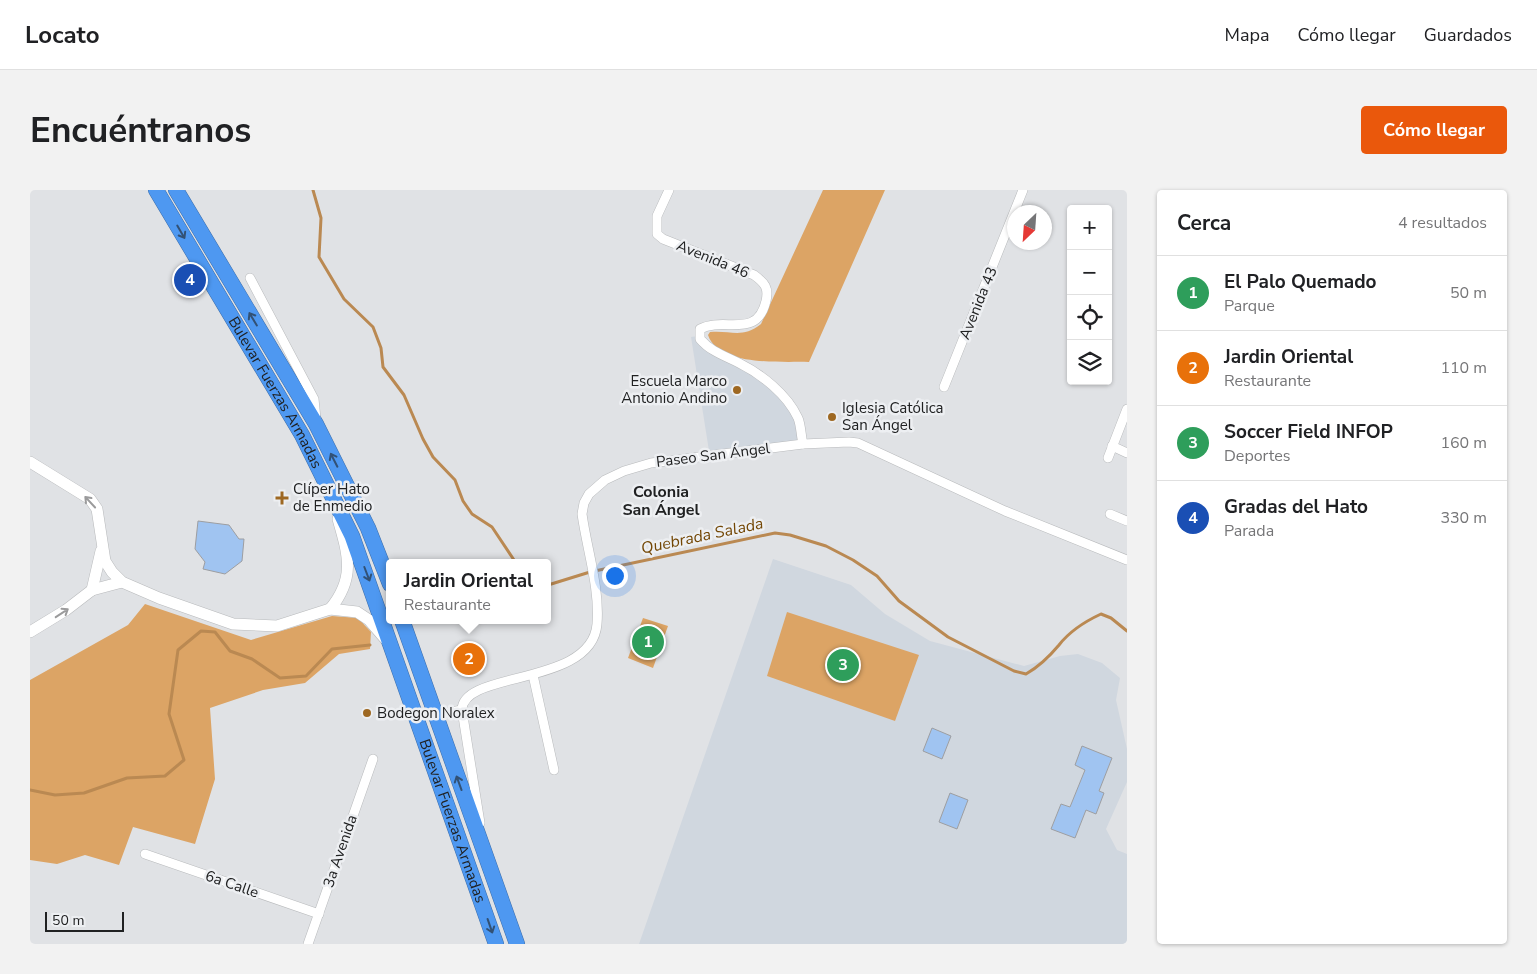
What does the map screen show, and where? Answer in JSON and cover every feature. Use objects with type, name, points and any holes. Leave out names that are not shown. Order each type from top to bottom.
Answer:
[{"type":"highway","name":"Bulevar Fuerzas Armadas","points":[[156,190],[302,435],[352,536],[496,944]]},
{"type":"highway","name":"Bulevar Fuerzas Armadas","points":[[176,190],[316,424],[368,528],[386,574]]},
{"type":"highway","name":"Bulevar Fuerzas Armadas","points":[[403,624],[434,715],[517,944]]},
{"type":"street","name":"Avenida 46","points":[[670,190],[657,216],[657,234],[662,239],[754,275],[764,282],[768,291],[764,308],[756,320],[744,325],[706,326],[700,329],[700,339],[711,350],[764,379],[779,392],[798,418],[803,444]]},
{"type":"street","name":"Avenida 43","points":[[944,387],[1023,190]]},
{"type":"street","points":[[250,278],[314,399],[316,424]]},
{"type":"street","points":[[1108,458],[1127,409]]},
{"type":"street","name":"Paseo San Ángel","points":[[462,710],[464,700],[476,689],[533,675],[575,658],[586,647],[597,625],[596,591],[582,514],[584,503],[589,494],[605,480],[624,471],[651,463],[803,444],[858,443],[1005,511],[1127,560]]},
{"type":"street","points":[[1112,446],[1127,453]]},
{"type":"street","points":[[30,462],[90,499],[97,509],[102,547],[108,566],[122,582],[167,601],[233,624],[277,626],[330,609],[362,614],[393,648]]},
{"type":"street","points":[[330,609],[343,590],[349,557],[332,494]]},
{"type":"street","points":[[1110,514],[1127,521]]},
{"type":"street","points":[[92,590],[102,547]]},
{"type":"street","points":[[30,632],[66,610],[92,590],[122,582]]},
{"type":"street","points":[[533,675],[554,770]]},
{"type":"street","points":[[434,715],[462,710],[484,855]]},
{"type":"street","name":"3a Avenida","points":[[308,944],[372,759]]},
{"type":"street","name":"6a Calle","points":[[145,854],[319,914]]},
{"type":"shaded area","points":[[823,190],[885,190],[809,362],[752,360],[724,353],[714,345],[708,335],[710,332],[742,333],[754,329],[761,324]]},
{"type":"shaded area","name":"Escuela Marco Antonio Andino","points":[[698,336],[778,394],[796,420],[800,440],[709,451],[691,337]]},
{"type":"shaded area","points":[[773,559],[851,585],[885,614],[930,641],[1024,666],[1060,656],[1078,654],[1102,663],[1120,678],[1116,700],[1127,749],[1127,782],[1106,829],[1117,850],[1127,854],[1127,944],[639,944]]},
{"type":"shaded area","points":[[145,604],[251,640],[332,616],[358,618],[371,632],[370,649],[339,654],[305,683],[263,690],[210,708],[215,779],[195,844],[133,827],[119,865],[85,855],[57,864],[30,860],[30,680],[128,625]]},
{"type":"shaded area","points":[[787,612],[919,655],[895,721],[767,676]]},
{"type":"shaded area","points":[[643,618],[668,626],[653,668],[628,658]]},
{"type":"building","points":[[198,521],[229,525],[239,539],[244,539],[242,561],[225,574],[203,569],[205,562],[195,549]]},
{"type":"building","points":[[932,728],[951,736],[942,759],[923,751]]},
{"type":"building","points":[[1082,746],[1112,758],[1099,791],[1104,793],[1096,814],[1086,810],[1075,838],[1051,829],[1061,804],[1070,807],[1085,770],[1075,765]]},
{"type":"building","points":[[950,793],[968,800],[957,829],[939,822]]},
{"type":"waterway","points":[[313,190],[321,218],[319,257],[344,299],[373,327],[381,348],[383,367],[404,395],[433,457],[455,480],[463,501],[472,514],[492,527],[513,559]]},
{"type":"waterway","name":"Quebrada Salada","points":[[551,584],[590,572],[775,533],[790,535],[826,546],[853,560],[877,576],[899,601],[948,637],[1014,671],[1026,674],[1031,671],[1048,657],[1073,631],[1101,614],[1111,618],[1127,631]]},
{"type":"waterway","name":"Quebrada Salada","points":[[30,790],[55,795],[84,793],[127,778],[165,776],[184,760],[169,714],[178,650],[201,631],[215,632],[230,651],[252,659],[280,678],[306,676],[332,649],[370,645]]},
{"type":"place","name":"Gradas del Hato","points":[[190,280]]},
{"type":"place","name":"Escuela Marco Antonio Andino","points":[[737,390]]},
{"type":"place","name":"Iglesia Católica San Ángel","points":[[832,417]]},
{"type":"place","name":"Clíper Hato de Enmedio","points":[[282,498]]},
{"type":"place","name":"El Palo Quemado","points":[[648,642]]},
{"type":"place","name":"Jardin Oriental","points":[[469,659]]},
{"type":"place","name":"Soccer Field INFOP","points":[[843,665]]},
{"type":"place","name":"Bodegon Noralex","points":[[367,713]]},
{"type":"district","name":"Colonia San Ángel","points":[[661,500]]}]
